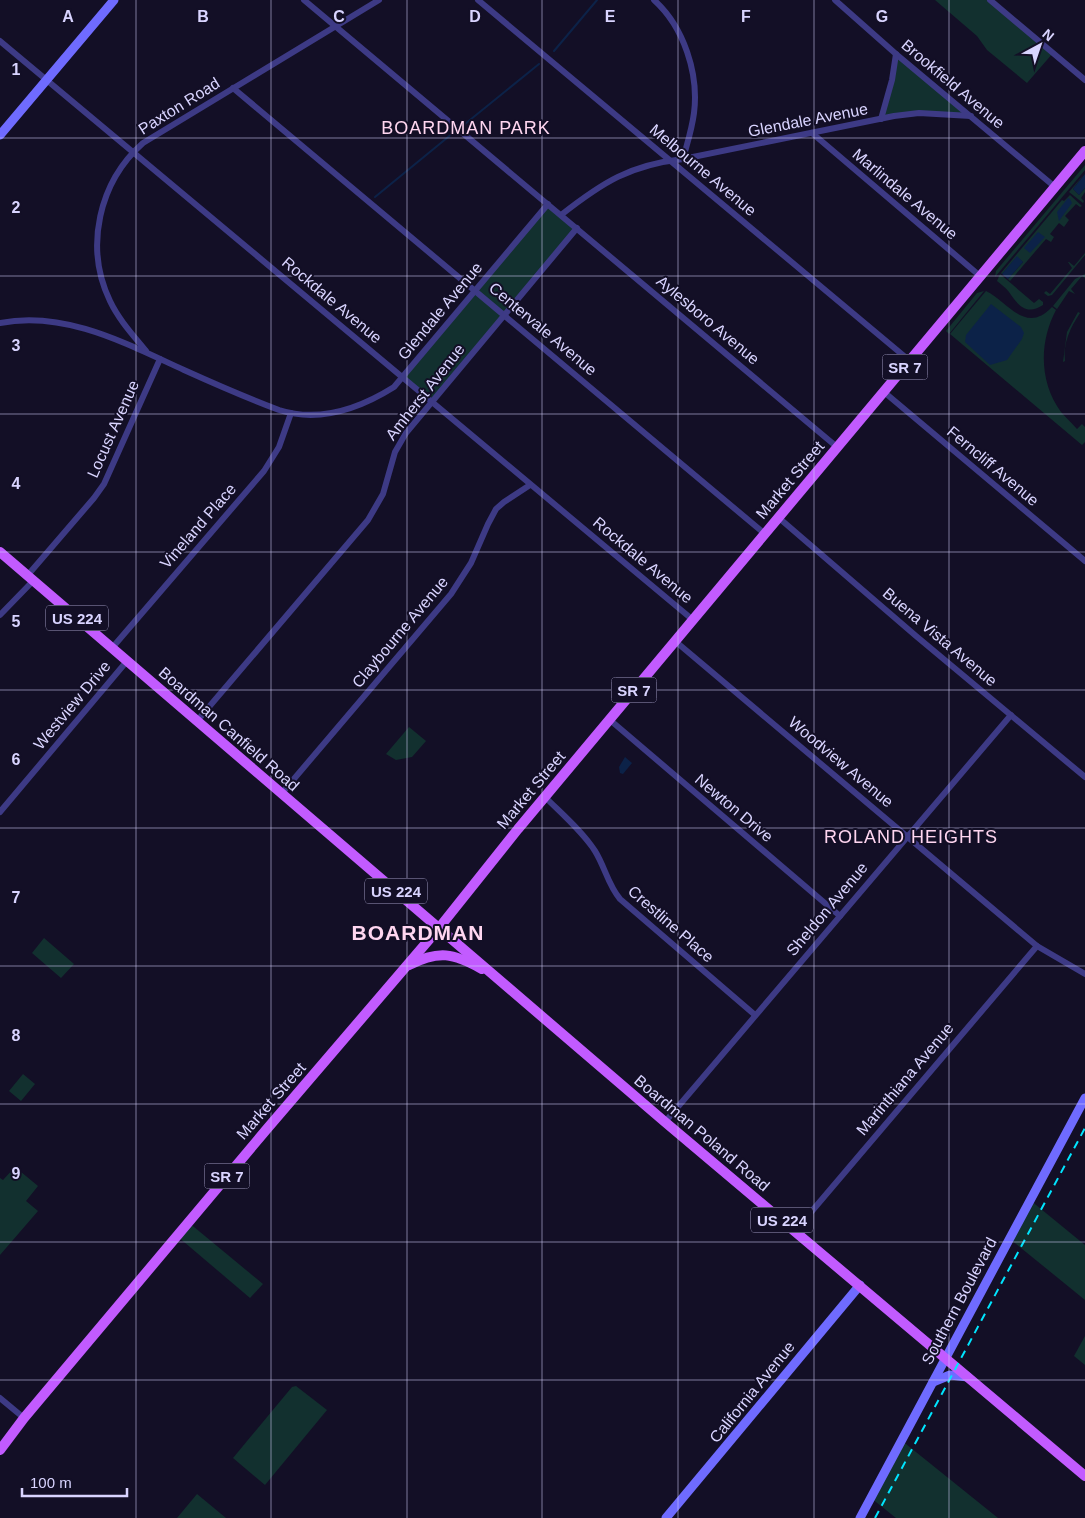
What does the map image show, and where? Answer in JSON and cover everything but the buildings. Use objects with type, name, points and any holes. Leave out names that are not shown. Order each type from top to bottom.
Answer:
[{"type":"main road","name":"Market Street","points":[[0,1450],[24,1418],[266,1130],[439,928],[545,797],[1085,151]]},
{"type":"main road","name":"Boardman Canfield Road","points":[[0,552],[439,928]]},
{"type":"main road","name":"Boardman Poland Road","points":[[439,928],[665,1122],[1085,1476]]},
{"type":"main road","points":[[406,966],[439,954],[459,958],[498,977]]},
{"type":"street","points":[[0,135],[114,0]]},
{"type":"street","points":[[304,0],[561,215]]},
{"type":"street","name":"Paxton Road","points":[[147,351],[123,322],[110,301],[102,279],[98,258],[97,233],[104,201],[118,173],[143,143],[379,0]]},
{"type":"street","name":"Melbourne Avenue","points":[[478,0],[910,361]]},
{"type":"street","name":"Brookfield Avenue","points":[[835,0],[896,54],[1055,187]]},
{"type":"street","points":[[990,0],[1085,80]]},
{"type":"street","points":[[655,1],[672,22],[682,39],[692,68],[694,114],[683,159]]},
{"type":"street","name":"Rockdale Avenue","points":[[0,40],[693,620]]},
{"type":"street","name":"Glendale Avenue","points":[[881,119],[892,80],[896,54]]},
{"type":"street","name":"Centervale Avenue","points":[[234,88],[765,534]]},
{"type":"street","name":"Glendale Avenue","points":[[561,215],[591,191],[612,179],[636,169],[669,160],[683,159],[919,113],[971,116]]},
{"type":"street","name":"Marlindale Avenue","points":[[812,133],[980,276]]},
{"type":"street","name":"Glendale Avenue","points":[[0,322],[41,320],[71,324],[147,351],[160,359],[265,405],[291,414],[326,414],[353,409],[379,397],[394,387],[548,204]]},
{"type":"street","name":"Aylesboro Avenue","points":[[561,215],[837,446]]},
{"type":"street","name":"Amherst Avenue","points":[[197,721],[368,520],[382,494],[399,444],[431,402],[577,228]]},
{"type":"street","name":"Locust Avenue","points":[[0,615],[104,484],[160,359]]},
{"type":"street","name":"Ferncliff Avenue","points":[[884,392],[1085,562]]},
{"type":"street","name":"Vineland Place","points":[[112,648],[264,471],[278,447],[291,414]]},
{"type":"street","name":"Claybourne Avenue","points":[[282,793],[451,594],[472,564],[496,509],[530,485]]},
{"type":"street","name":"Buena Vista Avenue","points":[[779,518],[1085,777]]},
{"type":"street","name":"Woodview Avenue","points":[[675,641],[1036,946],[1085,974]]},
{"type":"street","name":"Westview Drive","points":[[0,812],[127,661]]},
{"type":"street","name":"Sheldon Avenue","points":[[665,1122],[1010,715]]},
{"type":"street","name":"Newton Drive","points":[[610,720],[840,916]]},
{"type":"street","name":"Crestline Place","points":[[545,797],[589,843],[601,862],[611,886],[627,906],[755,1015]]},
{"type":"street","name":"Marinthiana Avenue","points":[[795,1231],[1036,946]]},
{"type":"street","name":"Southern Boulevard","points":[[860,1518],[1085,1098]]},
{"type":"street","name":"California Avenue","points":[[666,1518],[860,1285]]},
{"type":"street","points":[[933,1382],[941,1377],[952,1375],[969,1377]]},
{"type":"street","points":[[0,1398],[24,1418]]},
{"type":"green space","points":[[935,0],[990,0],[1053,53],[1027,83],[987,50],[977,36]]},
{"type":"green space","points":[[896,54],[971,116],[940,114],[881,119]]},
{"type":"green space","points":[[1085,165],[1085,170],[995,277],[996,271]]},
{"type":"green space","points":[[1085,173],[1073,189],[1079,195],[1085,188],[1081,198],[1084,201],[1083,203],[1069,192]]},
{"type":"green space","points":[[1070,195],[1082,206],[1080,207],[1076,204],[1065,216],[1069,220],[1064,227],[1059,223],[1050,234],[1054,237],[1051,242],[1046,239],[1010,281],[1008,279],[1023,262],[1017,257],[1001,273],[1062,200],[1064,201]]},
{"type":"green space","points":[[548,204],[577,228],[431,402],[402,378]]},
{"type":"green space","points":[[1085,253],[1052,295],[1048,296],[1044,293],[1046,291],[1050,294],[1072,268],[1068,262],[1074,266]]},
{"type":"green space","points":[[1000,274],[1034,303],[1039,299],[1043,302],[1043,305],[1032,309],[1023,308],[997,281]]},
{"type":"green space","points":[[1085,274],[1085,278],[1082,276],[1071,289],[1075,294],[1069,291],[1057,309],[1053,306],[1075,279]]},
{"type":"green space","points":[[984,291],[949,334],[946,331],[977,293]]},
{"type":"green space","points":[[986,291],[1025,317],[1034,318],[1043,315],[1052,307],[1056,310],[1050,322],[1044,348],[1045,375],[1054,400],[1061,412],[1077,429],[1082,424],[1085,427],[1085,442],[1082,445],[950,334]]},
{"type":"green space","points":[[1078,312],[1080,313],[1068,336],[1065,348],[1065,361],[1063,362],[1067,332]]},
{"type":"green space","points":[[409,727],[426,741],[412,757],[396,760],[386,754]]},
{"type":"green space","points":[[44,938],[74,964],[61,978],[32,953]]},
{"type":"green space","points":[[23,1074],[35,1084],[21,1101],[9,1091]]},
{"type":"green space","points":[[15,1167],[38,1186],[26,1201],[38,1211],[0,1255],[0,1178],[3,1180]]},
{"type":"green space","points":[[1030,1200],[1085,1245],[1085,1300],[1010,1239]]},
{"type":"green space","points":[[188,1222],[263,1284],[250,1298],[177,1236]]},
{"type":"green space","points":[[1085,1336],[1085,1365],[1074,1356]]},
{"type":"green space","points":[[296,1386],[327,1410],[265,1485],[233,1458],[292,1387]]},
{"type":"green space","points":[[901,1440],[998,1518],[896,1518],[871,1498]]},
{"type":"green space","points":[[197,1494],[226,1518],[177,1518]]},
{"type":"water","points":[[1085,174],[1085,188],[1079,195],[1073,189]]},
{"type":"water","points":[[1068,198],[1072,203],[1059,221],[1057,212]]},
{"type":"water","points":[[1038,232],[1045,237],[1030,253],[1024,248]]},
{"type":"water","points":[[1017,256],[1023,262],[1008,279],[1002,274]]},
{"type":"water","points":[[991,304],[1021,327],[1024,333],[1022,339],[1007,360],[990,365],[965,342],[966,335]]},
{"type":"water","points":[[625,757],[632,763],[623,774],[620,773],[619,767]]},
{"type":"waterway","points":[[554,51],[597,0]]},
{"type":"waterway","points":[[465,124],[539,64]]},
{"type":"waterway","points":[[375,197],[453,133]]},
{"type":"railway","points":[[875,1518],[1085,1128]]},
{"type":"district","name":"BOARDMAN PARK","points":[[466,128]]},
{"type":"district","name":"ROLAND HEIGHTS","points":[[911,837]]},
{"type":"district","name":"BOARDMAN","points":[[418,932]]}]
